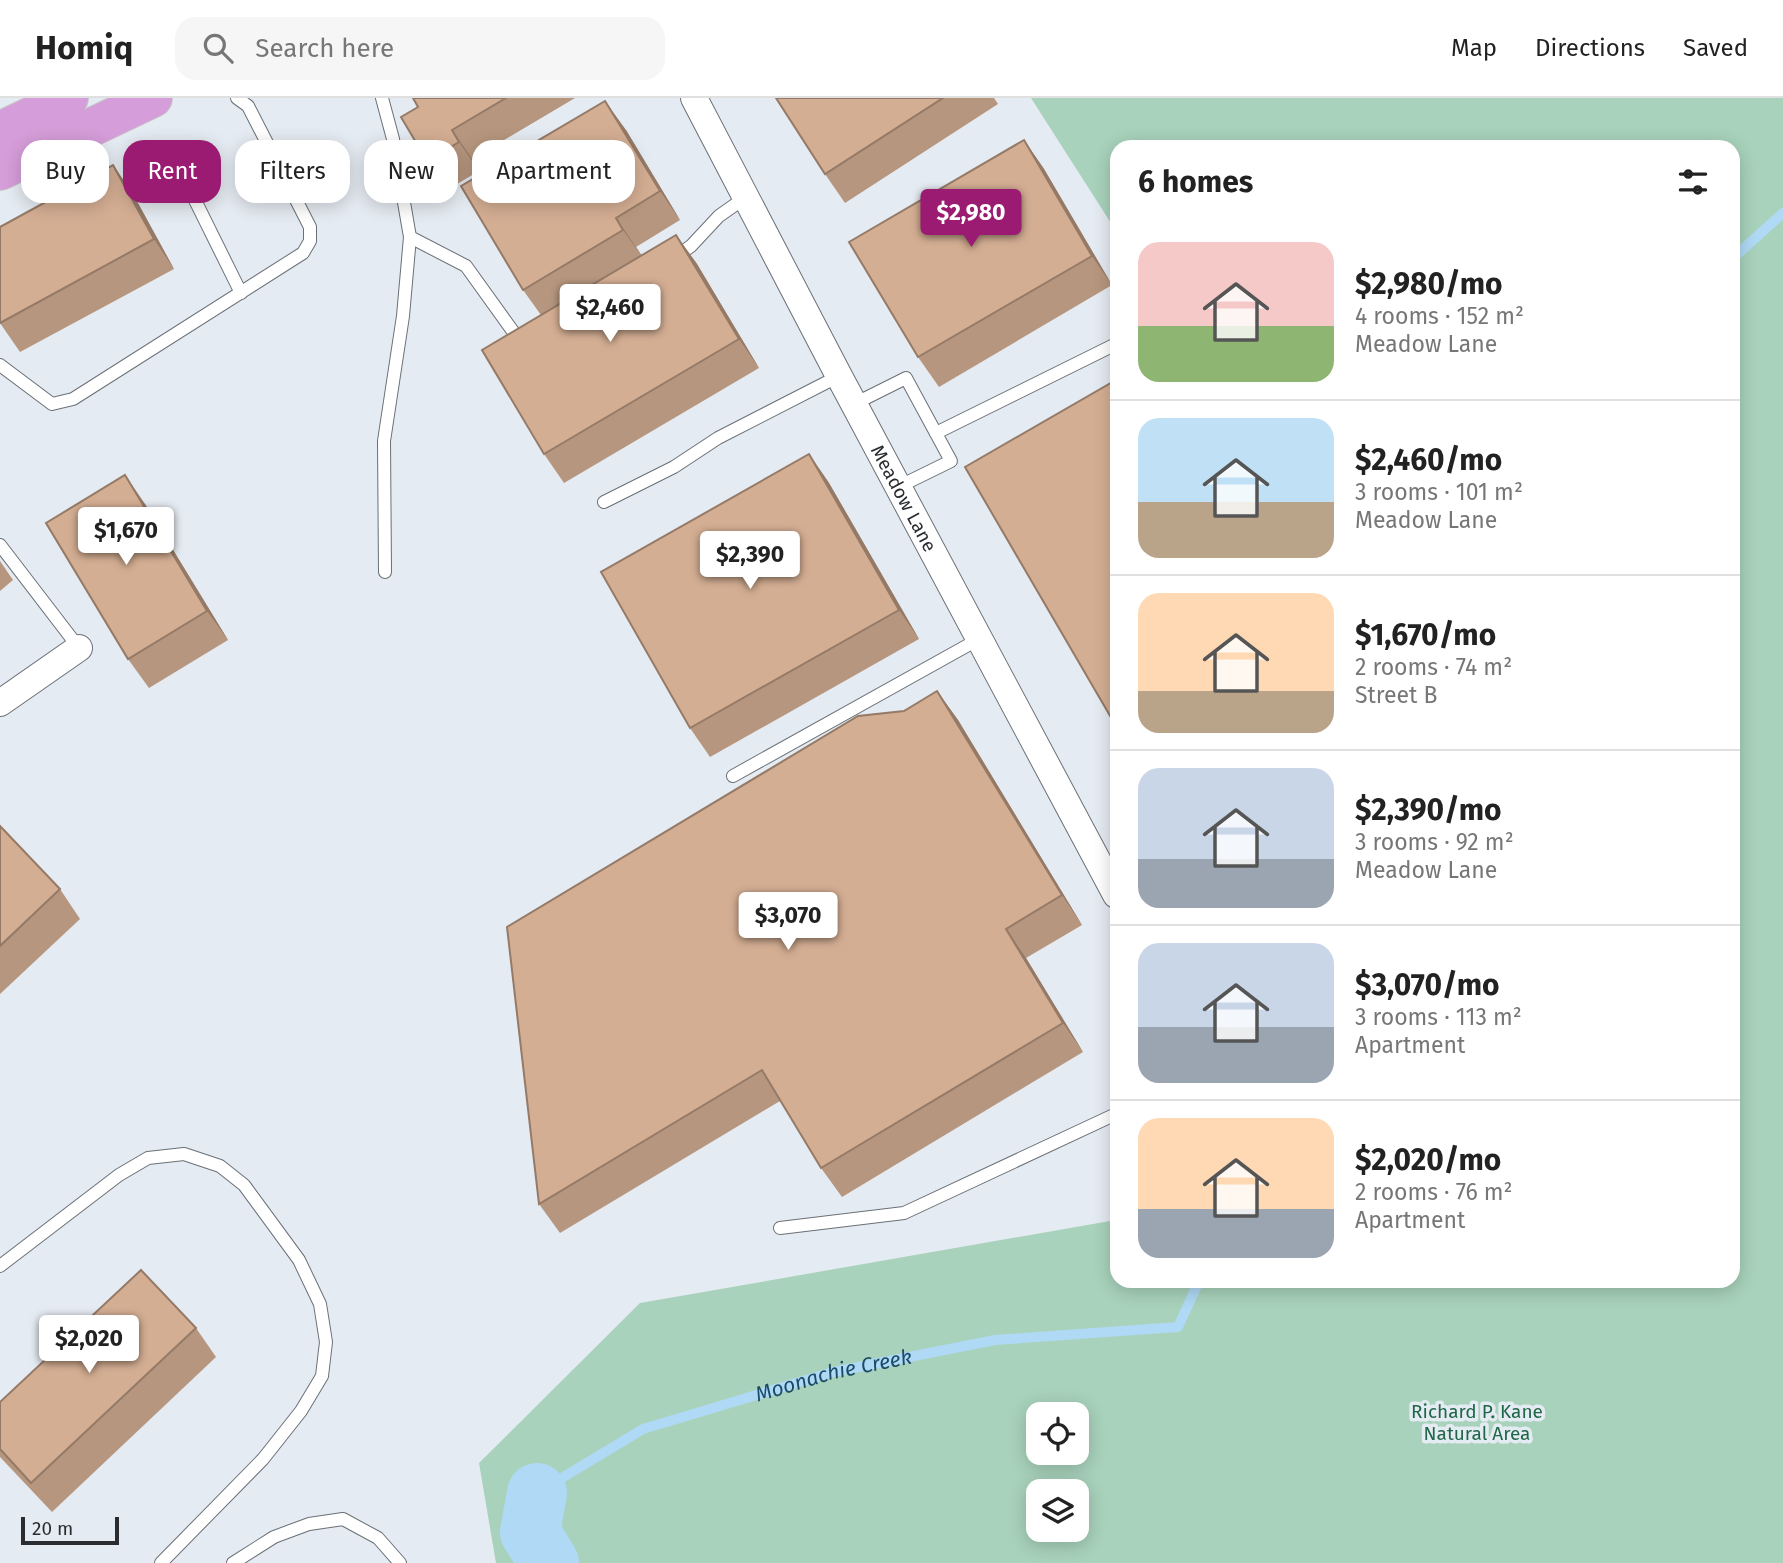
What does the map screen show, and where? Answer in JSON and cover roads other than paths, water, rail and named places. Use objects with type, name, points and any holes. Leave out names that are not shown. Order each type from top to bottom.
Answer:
[{"type":"main road","points":[[0,131],[69,98]]},
{"type":"main road","points":[[0,171],[153,98]]},
{"type":"street","name":"Meadow Lane","points":[[694,98],[1110,884]]},
{"type":"street","points":[[0,703],[79,648]]},
{"type":"lane","points":[[0,365],[51,404],[74,400],[303,253],[310,241],[310,227],[248,106],[237,98]]},
{"type":"lane","points":[[382,98],[393,139],[411,237],[403,316],[384,441],[385,572]]},
{"type":"lane","points":[[662,267],[691,246],[719,216],[746,197]]},
{"type":"lane","points":[[196,203],[241,293]]},
{"type":"lane","points":[[411,237],[466,266],[517,337],[529,338],[542,332]]},
{"type":"lane","points":[[936,433],[1110,347]]},
{"type":"lane","points":[[604,502],[674,467],[718,438],[839,376]]},
{"type":"lane","points":[[854,404],[906,379],[951,461],[898,487]]},
{"type":"lane","points":[[0,545],[79,648]]},
{"type":"lane","points":[[733,776],[979,639]]},
{"type":"lane","points":[[780,1228],[904,1213],[1110,1117]]},
{"type":"lane","points":[[0,1266],[119,1175],[148,1158],[184,1154],[220,1166],[244,1185],[299,1260],[320,1304],[326,1342],[322,1376],[302,1411],[263,1459],[161,1563]]},
{"type":"lane","points":[[233,1563],[274,1536],[309,1524],[343,1520],[379,1538],[400,1563]]},
{"type":"waterway","name":"Moonachie Creek","points":[[1740,252],[1783,213]]},
{"type":"waterway","name":"Moonachie Creek","points":[[537,1493],[643,1429],[833,1372],[995,1340],[1178,1327],[1196,1288]]},
{"type":"waterway","name":"Moonachie Creek","points":[[537,1493],[530,1532],[549,1563]]},
{"type":"park label","name":"Richard P. Kane Natural Area","points":[[1477,1422]]}]
